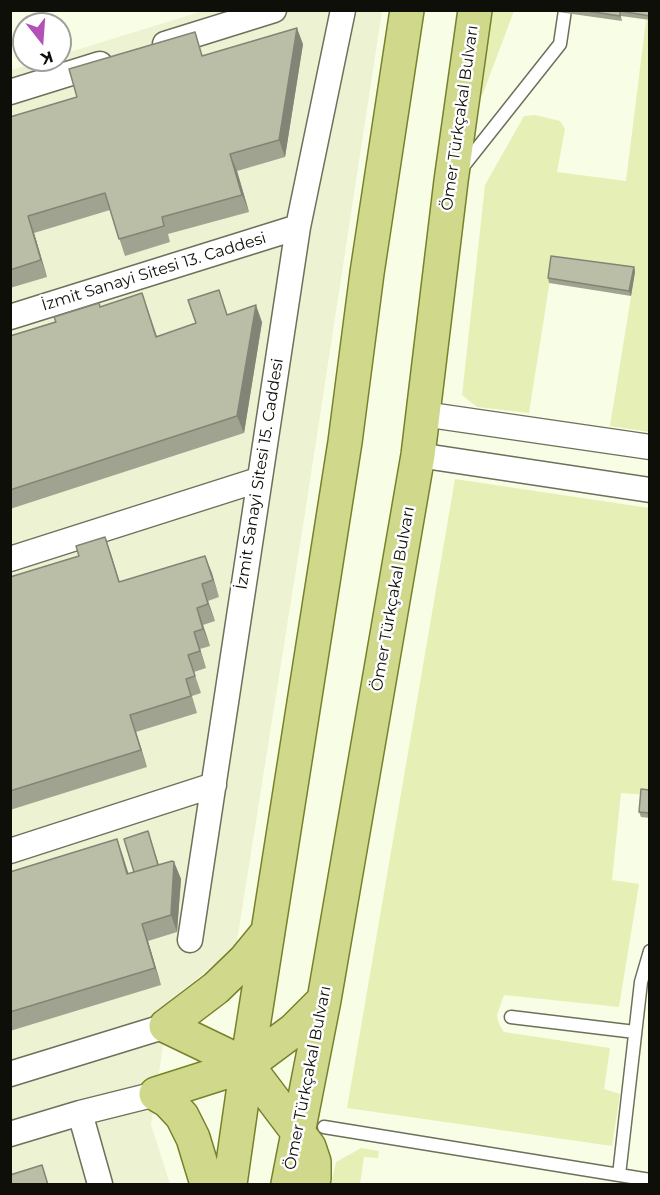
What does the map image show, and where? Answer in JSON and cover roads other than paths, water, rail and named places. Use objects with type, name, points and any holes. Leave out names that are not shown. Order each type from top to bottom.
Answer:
[{"type":"main road","points":[[230,1185],[345,442],[367,273],[407,10]]},
{"type":"main road","name":"Ömer Türkçakal Bulvarı","points":[[305,1182],[324,1000],[418,455],[451,181],[475,10]]},
{"type":"main road","points":[[268,932],[245,960],[216,988],[166,1026],[247,1065],[311,1130]]},
{"type":"main road","points":[[156,1094],[247,1065],[294,1030],[324,1000]]},
{"type":"main road","points":[[156,1094],[168,1101],[182,1116],[193,1138],[207,1185]]},
{"type":"street","points":[[148,49],[274,10]]},
{"type":"street","name":"İzmit Sanayi Sitesi 15. Caddesi","points":[[190,940],[298,227],[343,10]]},
{"type":"street","points":[[10,92],[125,56]]},
{"type":"street","name":"İzmit Sanayi Sitesi 13. Caddesi","points":[[10,317],[298,227]]},
{"type":"street","points":[[423,414],[650,447]]},
{"type":"street","points":[[418,455],[650,490]]},
{"type":"street","points":[[10,559],[258,480]]},
{"type":"street","points":[[10,851],[214,785]]},
{"type":"street","points":[[10,1074],[166,1026]]},
{"type":"street","points":[[10,1134],[156,1094]]},
{"type":"street","points":[[80,1113],[100,1185]]},
{"type":"lane","points":[[451,181],[560,44],[565,10]]},
{"type":"lane","points":[[619,1175],[640,982],[650,951]]},
{"type":"lane","points":[[511,1017],[635,1032]]},
{"type":"lane","points":[[311,1130],[650,1180]]}]
